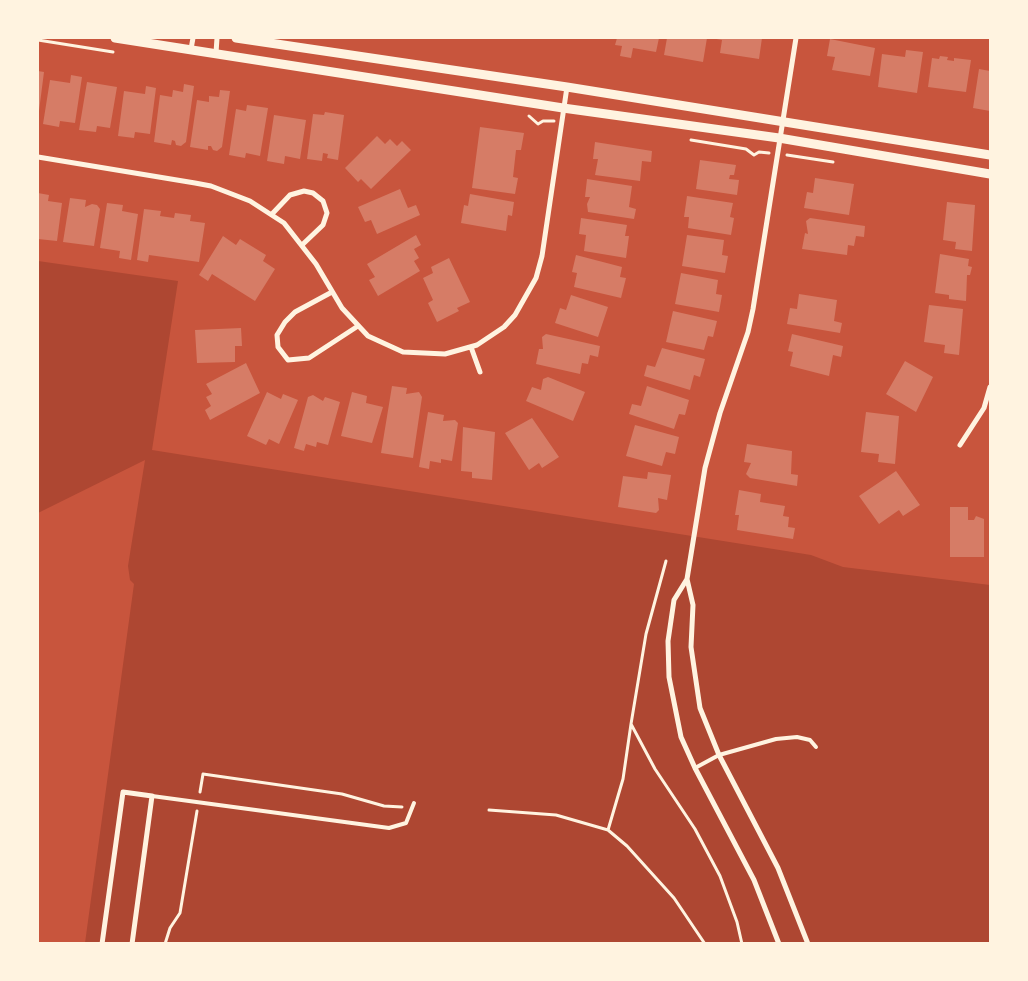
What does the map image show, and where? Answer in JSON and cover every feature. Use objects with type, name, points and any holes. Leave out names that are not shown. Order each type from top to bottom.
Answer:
[{"type":"street","points":[[115,38],[563,108],[779,138],[990,174]]},
{"type":"street","points":[[191,49],[193,38]]},
{"type":"street","points":[[216,53],[217,38]]},
{"type":"street","points":[[236,38],[567,87],[990,155]]},
{"type":"street","points":[[796,38],[781,121],[753,309],[747,337],[720,412],[705,468],[687,579],[693,606],[692,647],[700,708],[719,755],[778,868],[808,944]]},
{"type":"street","points":[[38,157],[211,186],[250,200],[284,223],[302,245],[332,292],[368,336],[404,352],[444,354],[471,347],[491,337],[515,315],[536,278],[542,256],[567,87]]},
{"type":"street","points":[[272,214],[290,195],[304,191],[313,193],[323,201],[327,213],[324,225],[302,245]]},
{"type":"street","points":[[332,292],[295,312],[285,322],[277,335],[278,347],[288,360],[309,358],[358,326]]},
{"type":"street","points":[[471,347],[480,372]]},
{"type":"street","points":[[960,445],[984,408],[990,388]]},
{"type":"street","points":[[687,579],[674,600],[668,641],[668,677],[681,737],[695,768],[754,880],[779,944]]},
{"type":"street","points":[[102,944],[123,792],[152,796],[132,944]]},
{"type":"lane","points":[[695,768],[719,755],[776,739],[797,737],[810,740],[816,747]]},
{"type":"lane","points":[[152,796],[389,828],[406,823],[414,803]]},
{"type":"path","points":[[608,830],[623,779],[646,634],[666,561]]},
{"type":"path","points":[[631,724],[655,769],[694,829],[720,876],[737,922],[742,944]]},
{"type":"path","points":[[200,792],[203,774],[342,794],[384,806],[400,808],[414,803]]},
{"type":"path","points":[[165,944],[170,928],[180,913],[197,810]]},
{"type":"path","points":[[489,810],[556,815],[608,830],[627,846],[674,898],[705,944]]},
{"type":"shaded area","points":[[38,261],[178,281],[152,450],[811,555],[843,567],[990,585],[990,943],[85,943],[134,584],[130,580],[128,566],[145,460],[38,513]]},
{"type":"building","points":[[617,38],[659,38],[656,52],[633,48],[631,58],[620,56],[622,46],[615,45]]},
{"type":"building","points":[[667,38],[707,38],[703,62],[664,55]]},
{"type":"building","points":[[711,38],[762,38],[759,59],[720,53],[722,40]]},
{"type":"building","points":[[830,39],[875,48],[870,76],[832,70],[835,57],[827,56]]},
{"type":"building","points":[[906,50],[923,52],[917,93],[878,87],[882,54],[905,57]]},
{"type":"building","points":[[940,56],[948,57],[947,60],[954,61],[954,58],[971,60],[966,92],[928,87],[932,58],[939,59]]},
{"type":"building","points":[[979,69],[990,71],[990,111],[973,108]]},
{"type":"building","points":[[38,71],[44,72],[39,111],[38,111]]},
{"type":"building","points":[[71,75],[82,77],[75,123],[60,121],[59,127],[43,124],[50,80],[70,83]]},
{"type":"building","points":[[87,82],[117,87],[110,128],[97,126],[96,132],[79,130]]},
{"type":"building","points":[[184,84],[194,86],[186,142],[181,146],[176,145],[175,141],[172,140],[171,145],[154,142],[160,95],[172,97],[173,90],[183,92]]},
{"type":"building","points":[[146,86],[156,88],[150,134],[135,132],[134,138],[118,136],[124,91],[145,94]]},
{"type":"building","points":[[220,90],[230,91],[222,147],[217,151],[213,150],[211,146],[208,146],[208,150],[190,147],[197,100],[209,102],[209,96],[219,97]]},
{"type":"building","points":[[247,105],[268,108],[260,156],[246,153],[245,158],[229,155],[236,109],[246,111]]},
{"type":"building","points":[[325,112],[344,115],[338,160],[327,158],[328,154],[323,153],[322,161],[307,159],[313,114],[324,115]]},
{"type":"building","points":[[274,115],[306,120],[300,159],[285,156],[284,164],[267,161]]},
{"type":"building","points":[[480,127],[524,133],[521,150],[516,150],[513,177],[518,178],[515,194],[472,188]]},
{"type":"building","points":[[377,136],[385,144],[390,139],[397,146],[402,141],[411,150],[371,189],[361,179],[358,182],[345,168]]},
{"type":"building","points":[[595,142],[652,151],[651,162],[642,161],[640,181],[595,175],[598,159],[593,159]]},
{"type":"building","points":[[700,160],[736,165],[734,175],[730,175],[729,179],[739,180],[737,195],[696,189]]},
{"type":"building","points":[[815,178],[854,184],[849,215],[804,208],[807,192],[813,193]]},
{"type":"building","points":[[587,179],[632,186],[629,207],[636,209],[634,219],[588,212],[587,204],[590,197],[585,197]]},
{"type":"building","points":[[400,189],[408,208],[416,205],[420,215],[377,234],[371,220],[365,222],[358,207]]},
{"type":"building","points":[[38,193],[49,195],[48,201],[62,203],[57,241],[38,239]]},
{"type":"building","points":[[470,194],[514,202],[512,216],[508,215],[506,231],[461,223],[464,205],[468,206]]},
{"type":"building","points":[[687,196],[733,203],[730,217],[734,218],[731,235],[688,228],[689,217],[684,217]]},
{"type":"building","points":[[70,198],[86,200],[85,207],[92,204],[97,205],[100,209],[94,246],[63,242]]},
{"type":"building","points":[[947,202],[975,205],[972,251],[955,249],[956,242],[943,240]]},
{"type":"building","points":[[107,203],[123,205],[122,211],[138,214],[131,260],[119,258],[120,251],[100,248]]},
{"type":"building","points":[[144,209],[161,211],[160,216],[174,218],[175,213],[191,215],[190,221],[205,223],[199,262],[149,255],[148,262],[137,260]]},
{"type":"building","points":[[581,218],[627,225],[625,236],[629,236],[626,258],[584,251],[586,235],[579,234]]},
{"type":"building","points":[[810,218],[865,226],[864,237],[856,236],[854,246],[848,245],[847,255],[802,249],[805,233],[808,234],[806,221]]},
{"type":"building","points":[[416,235],[421,245],[414,249],[419,258],[414,261],[420,271],[378,296],[369,280],[375,277],[367,264]]},
{"type":"building","points":[[687,235],[724,240],[722,255],[728,256],[725,273],[682,266]]},
{"type":"building","points":[[223,236],[236,245],[240,239],[266,255],[263,261],[275,269],[255,301],[212,274],[208,281],[199,275]]},
{"type":"building","points":[[940,254],[969,259],[968,266],[972,267],[970,275],[967,275],[966,301],[949,299],[949,295],[935,293]]},
{"type":"building","points":[[576,255],[622,267],[620,277],[626,278],[621,298],[574,287],[577,273],[572,272]]},
{"type":"building","points":[[449,258],[470,302],[457,308],[459,311],[437,322],[428,303],[433,300],[423,278],[433,273],[431,267]]},
{"type":"building","points":[[681,273],[718,280],[716,294],[722,295],[719,312],[675,304]]},
{"type":"building","points":[[799,294],[837,300],[834,321],[842,323],[840,333],[787,324],[790,308],[797,309]]},
{"type":"building","points":[[571,295],[608,307],[598,337],[555,323],[560,308],[566,310]]},
{"type":"building","points":[[929,305],[963,309],[959,355],[944,353],[945,345],[924,342]]},
{"type":"building","points":[[673,311],[717,321],[713,337],[708,336],[704,350],[666,342]]},
{"type":"building","points":[[241,328],[242,346],[235,346],[235,362],[197,363],[195,330]]},
{"type":"building","points":[[546,334],[600,346],[598,357],[590,355],[588,364],[582,363],[580,374],[536,364],[539,349],[543,349],[542,337]]},
{"type":"building","points":[[792,334],[843,346],[841,357],[833,355],[829,376],[790,366],[793,352],[788,351]]},
{"type":"building","points":[[662,348],[705,359],[700,377],[694,375],[690,390],[644,376],[647,365],[655,367]]},
{"type":"building","points":[[905,361],[933,377],[916,412],[886,394]]},
{"type":"building","points":[[246,363],[260,393],[210,420],[205,410],[211,406],[206,397],[212,394],[206,384]]},
{"type":"building","points":[[548,377],[585,392],[573,421],[526,401],[532,387],[541,390],[543,379]]},
{"type":"building","points":[[392,386],[407,388],[406,394],[419,392],[422,397],[413,458],[381,453]]},
{"type":"building","points":[[647,386],[689,400],[685,415],[679,414],[674,429],[629,414],[632,404],[641,406]]},
{"type":"building","points":[[267,392],[281,399],[283,394],[298,400],[279,444],[269,439],[266,445],[247,436]]},
{"type":"building","points":[[352,392],[367,396],[366,403],[383,407],[372,443],[341,436]]},
{"type":"building","points":[[313,395],[323,401],[325,397],[340,402],[328,445],[317,442],[316,447],[306,444],[304,451],[294,448],[308,397]]},
{"type":"building","points":[[428,412],[444,415],[443,421],[455,420],[458,423],[452,461],[441,459],[441,463],[430,461],[429,469],[419,467]]},
{"type":"building","points":[[866,412],[899,416],[895,464],[878,462],[879,454],[861,452]]},
{"type":"building","points":[[532,418],[559,457],[542,468],[539,463],[529,470],[505,433]]},
{"type":"building","points":[[635,425],[679,437],[675,454],[666,452],[662,466],[626,456]]},
{"type":"building","points":[[463,427],[495,432],[492,480],[472,478],[472,472],[461,471]]},
{"type":"building","points":[[747,444],[792,451],[791,474],[798,475],[797,486],[750,478],[746,474],[751,463],[744,462]]},
{"type":"building","points":[[896,471],[920,505],[903,516],[899,510],[879,524],[859,496]]},
{"type":"building","points":[[648,472],[671,475],[667,500],[658,498],[659,510],[656,513],[618,507],[623,476],[647,479]]},
{"type":"building","points":[[739,490],[761,494],[760,502],[785,506],[783,516],[789,517],[788,527],[795,528],[793,539],[737,530],[739,515],[735,515]]},
{"type":"building","points":[[950,507],[968,507],[968,520],[974,520],[976,516],[984,519],[984,557],[950,557]]}]
